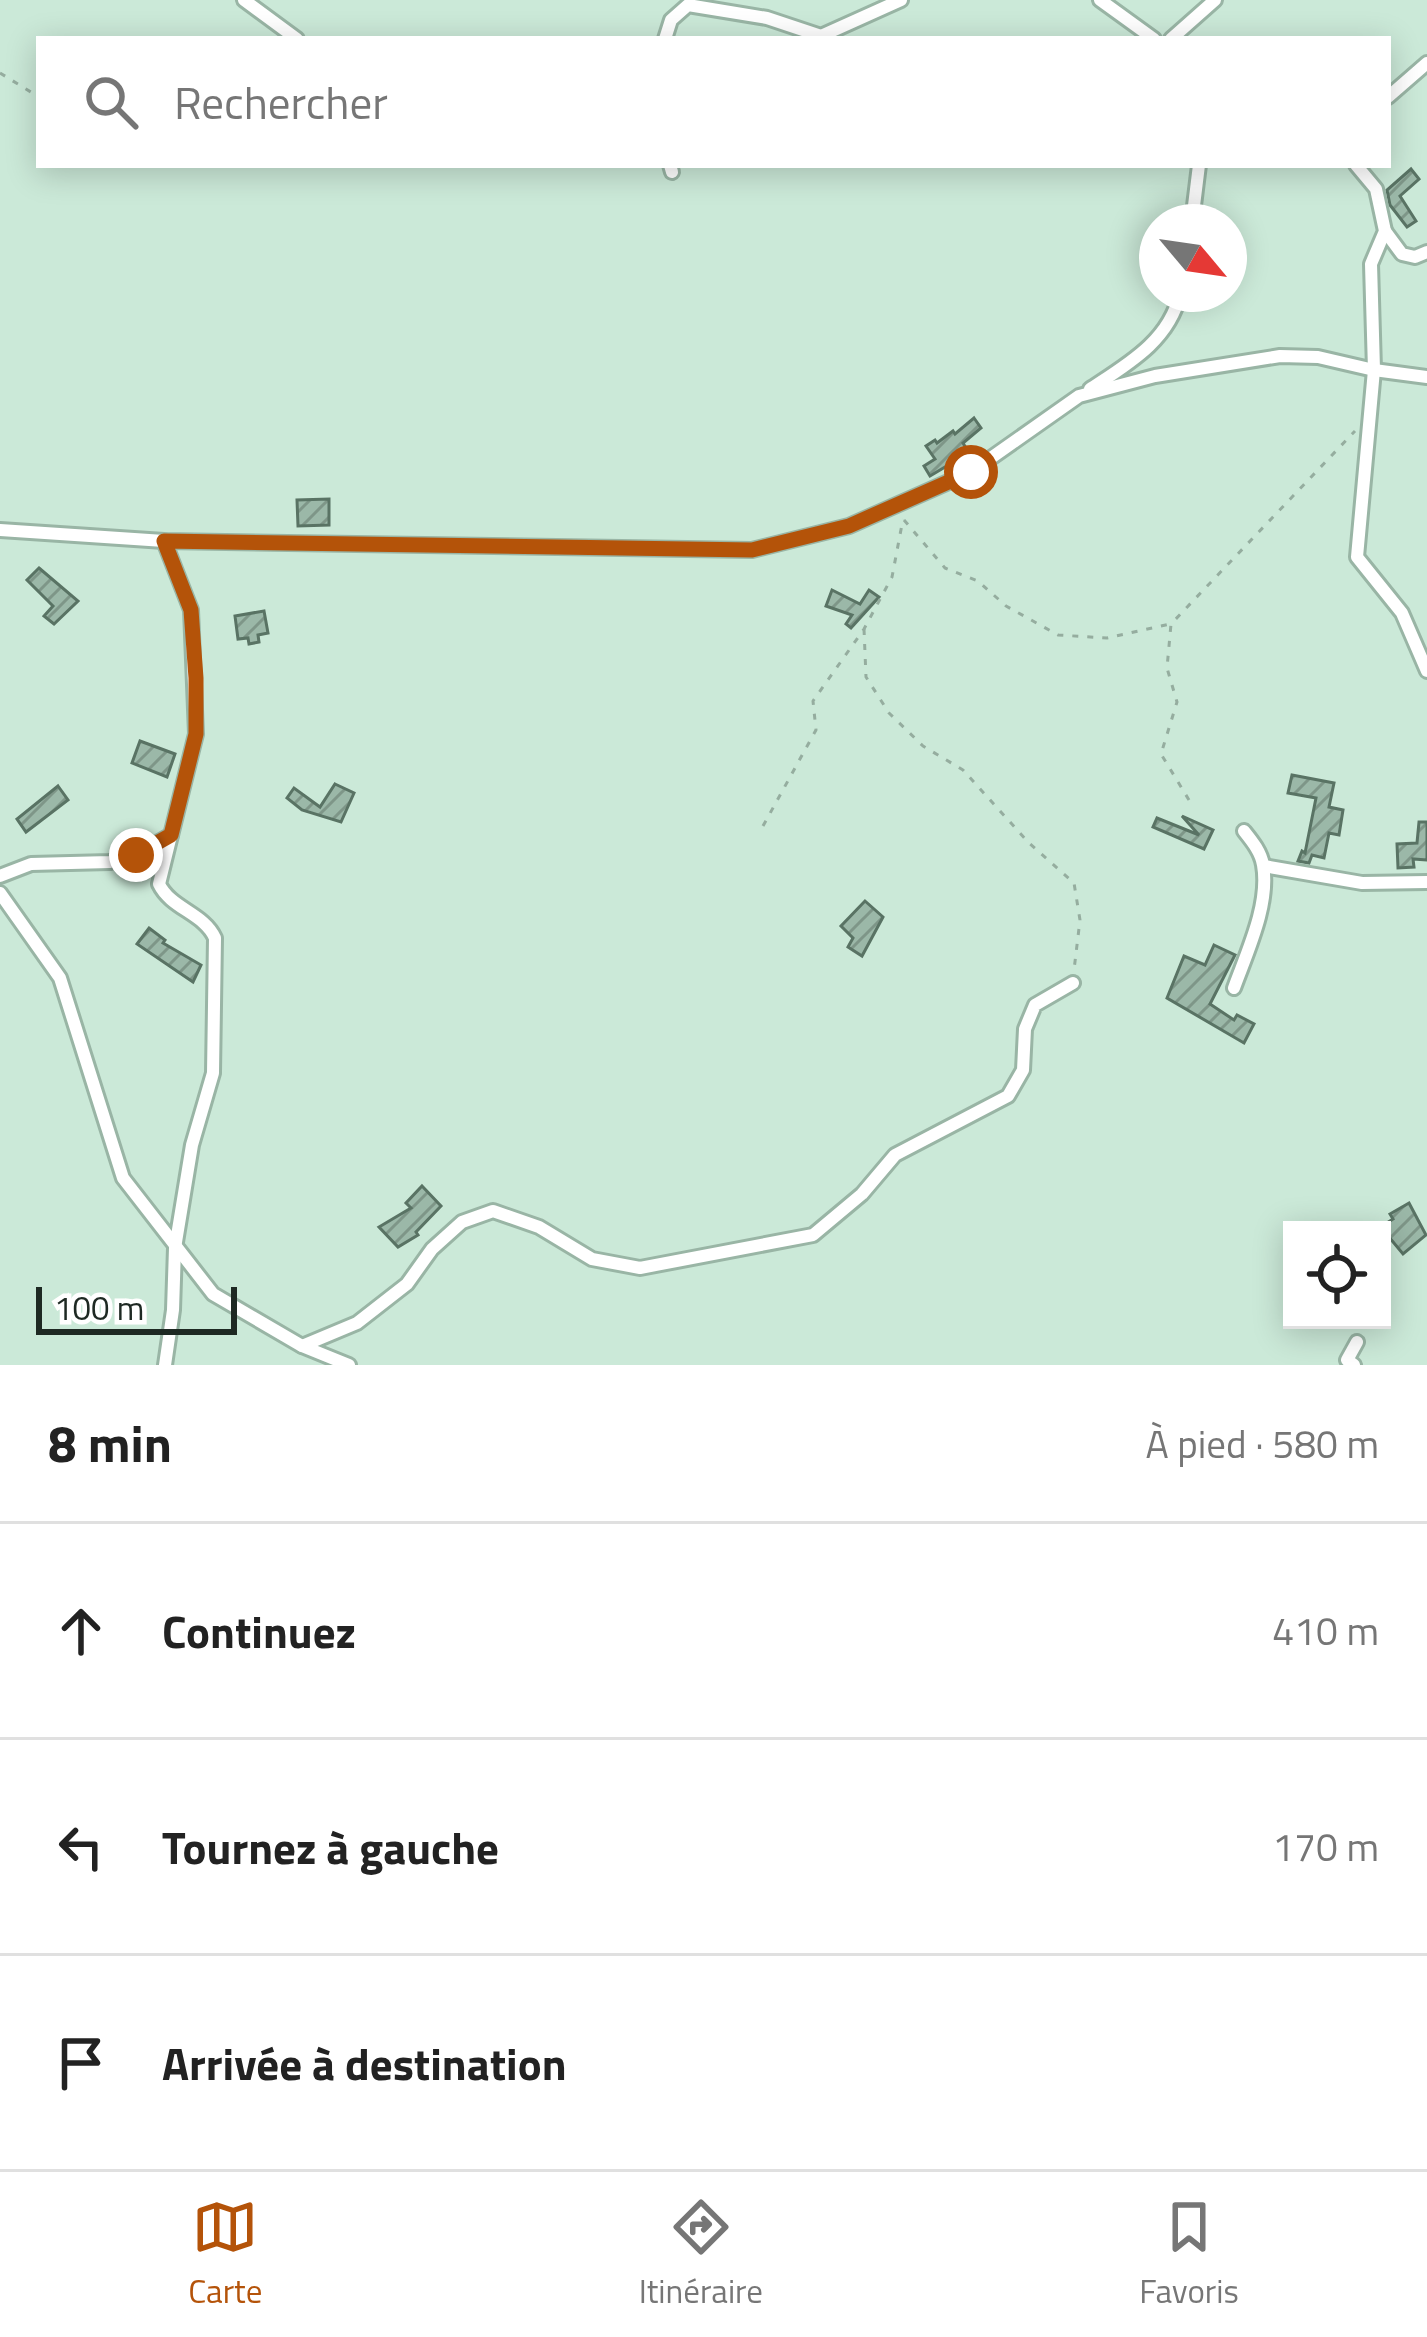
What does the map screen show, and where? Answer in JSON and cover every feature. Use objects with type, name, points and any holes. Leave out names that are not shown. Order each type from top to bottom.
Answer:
[{"type":"street","points":[[244,0],[292,36]]},
{"type":"street","points":[[666,36],[670,20],[688,5],[767,18],[820,36],[901,0]]},
{"type":"street","points":[[1100,0],[1150,36]]},
{"type":"street","points":[[1174,36],[1214,0]]},
{"type":"street","points":[[1391,95],[1427,63]]},
{"type":"street","points":[[1194,204],[1199,168]]},
{"type":"street","points":[[1358,168],[1376,189],[1385,231],[1402,254],[1415,257],[1427,252]]},
{"type":"street","points":[[1385,231],[1371,264],[1375,370],[1357,557],[1402,613],[1427,671]]},
{"type":"street","points":[[0,530],[164,541],[752,550],[849,526],[971,472],[1143,355],[1176,312]]},
{"type":"street","points":[[1078,396],[1155,376],[1280,356],[1318,357],[1427,376]]},
{"type":"street","points":[[164,541],[191,610],[196,734],[159,884],[165,896],[210,927],[215,938],[213,1073],[192,1144],[175,1249],[165,1365]]},
{"type":"street","points":[[1234,988],[1257,918],[1264,866],[1244,831]]},
{"type":"street","points":[[0,876],[31,864],[110,862],[136,855],[171,835]]},
{"type":"street","points":[[1264,866],[1361,883],[1427,882]]},
{"type":"street","points":[[0,893],[60,979],[123,1178],[175,1249],[213,1294],[302,1346],[349,1365]]},
{"type":"street","points":[[302,1346],[357,1323],[406,1284],[432,1249],[462,1222],[493,1211],[539,1227],[592,1259],[640,1268],[813,1235],[862,1194],[895,1155],[1008,1096],[1023,1070],[1025,1028],[1035,1005],[1073,983]]},
{"type":"street","points":[[1354,1365],[1347,1360],[1357,1342]]},
{"type":"path","points":[[0,73],[36,95]]},
{"type":"path","points":[[764,826],[816,730],[813,701],[864,629],[892,578],[903,519],[945,568],[978,581],[1006,606],[1058,635],[1107,638],[1172,624],[1369,416]]},
{"type":"path","points":[[1172,624],[1167,668],[1178,702],[1162,754],[1189,800]]},
{"type":"path","points":[[864,629],[866,677],[889,713],[922,746],[963,770],[1029,843],[1075,883],[1080,920],[1073,983]]},
{"type":"building","points":[[1411,169],[1419,179],[1400,196],[1416,221],[1407,227],[1390,205],[1387,190]]},
{"type":"building","points":[[974,418],[981,428],[963,443],[966,448],[930,476],[924,466],[935,459],[926,446],[955,434]]},
{"type":"building","points":[[329,499],[329,525],[298,526],[297,500]]},
{"type":"building","points":[[39,568],[78,601],[54,624],[44,616],[53,606],[27,580]]},
{"type":"building","points":[[832,590],[860,604],[869,590],[879,597],[851,628],[846,624],[852,615],[826,606]]},
{"type":"building","points":[[264,611],[268,633],[249,644],[248,638],[238,639],[235,616]]},
{"type":"building","points":[[140,741],[175,754],[167,777],[132,763]]},
{"type":"building","points":[[1292,775],[1334,783],[1329,807],[1343,810],[1339,835],[1329,833],[1324,858],[1312,855],[1309,863],[1298,861],[1305,853],[1316,798],[1288,793]]},
{"type":"building","points":[[335,784],[354,793],[341,822],[302,810],[287,798],[294,788],[320,807]]},
{"type":"building","points":[[58,786],[68,800],[26,832],[17,819]]},
{"type":"building","points":[[1182,816],[1213,830],[1204,849],[1153,827],[1157,818],[1199,835]]},
{"type":"building","points":[[1419,822],[1427,822],[1427,860],[1413,859],[1414,867],[1398,868],[1397,844],[1417,843]]},
{"type":"building","points":[[865,901],[883,917],[862,956],[848,947],[853,938],[841,926]]},
{"type":"building","points":[[149,928],[163,943],[201,965],[193,982],[137,944]]},
{"type":"building","points":[[1214,945],[1235,955],[1210,1004],[1234,1020],[1237,1015],[1254,1024],[1244,1043],[1167,998],[1184,956],[1205,965]]},
{"type":"building","points":[[422,1186],[441,1206],[418,1235],[398,1247],[379,1227],[411,1208],[406,1203]]},
{"type":"building","points":[[1409,1203],[1426,1235],[1403,1254],[1391,1239],[1390,1214]]},
{"type":"route","points":[[136,855],[171,835],[196,734],[191,610],[164,541],[752,550],[849,526],[971,472]]}]
